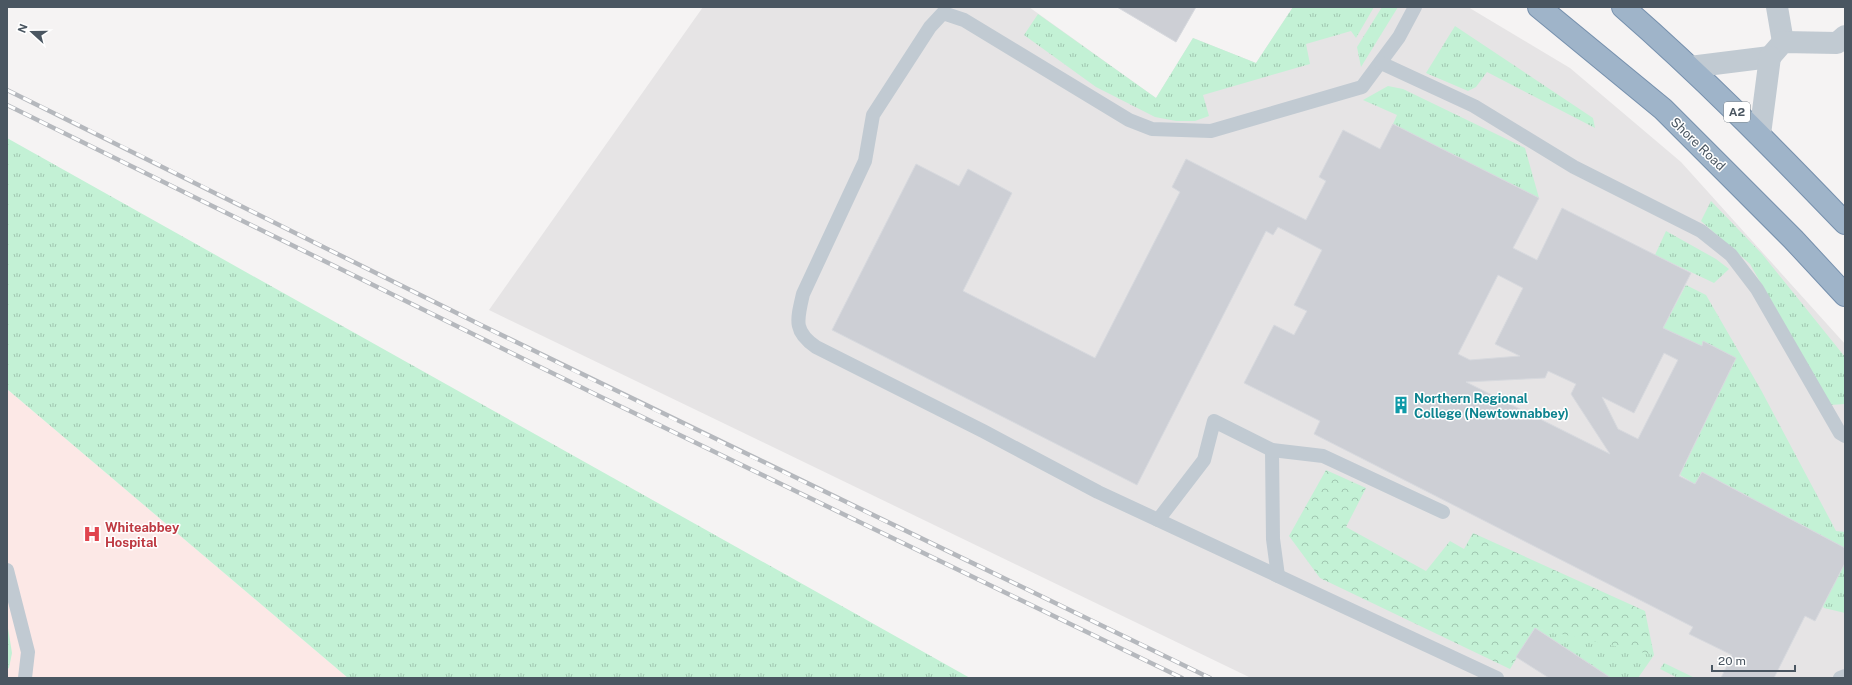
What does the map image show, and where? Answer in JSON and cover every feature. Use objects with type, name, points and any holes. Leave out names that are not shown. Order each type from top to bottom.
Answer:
[{"type":"highway","name":"Shore Road","points":[[1539,7],[1663,109],[1788,233],[1845,295]]},
{"type":"highway","name":"A2","points":[[1623,7],[1690,67],[1760,134],[1845,223]]},
{"type":"street","points":[[1760,134],[1777,50],[1777,7]]},
{"type":"street","points":[[1690,67],[1777,50],[1837,43],[1845,36]]},
{"type":"lane","points":[[1415,7],[1399,36],[1381,63],[1362,87],[1211,131],[1152,129],[1129,120],[964,20],[943,13],[930,27],[873,115],[865,161],[803,294],[798,316],[800,329],[804,338],[816,347],[983,431],[1098,492],[1497,678]]},
{"type":"lane","points":[[1381,63],[1474,106],[1574,167],[1701,231],[1731,255],[1757,289],[1840,433],[1845,436]]},
{"type":"lane","points":[[1158,520],[1204,460],[1214,421],[1272,450],[1323,456],[1442,512]]},
{"type":"lane","points":[[1272,450],[1273,539],[1278,576]]},
{"type":"lane","points":[[7,570],[28,652],[25,678]]},
{"type":"lane","points":[[1840,678],[1845,676]]},
{"type":"shaded area","points":[[703,7],[1029,7],[1156,98],[1193,38],[1256,63],[1293,7],[1468,7],[1570,68],[1681,162],[1845,344],[1845,678],[1251,678],[489,310]]},
{"type":"shaded area","name":"Whiteabbey Hospital","points":[[7,389],[348,678],[7,678]]},
{"type":"green space","points":[[1293,7],[1374,7],[1356,38],[1351,31],[1306,44],[1310,64],[1203,95],[1209,116],[1195,121],[1176,121],[1155,117],[1096,87],[1024,35],[1038,14],[1156,98],[1193,38],[1256,63]]},
{"type":"green space","points":[[1382,7],[1398,7],[1361,67],[1357,47]]},
{"type":"green space","points":[[1455,26],[1593,118],[1595,128],[1487,72],[1476,87],[1468,91],[1426,73]]},
{"type":"green space","points":[[1388,86],[1403,89],[1525,148],[1539,198],[1393,124],[1397,115],[1363,100]]},
{"type":"green space","points":[[7,138],[970,678],[348,678],[7,389]]},
{"type":"green space","points":[[1711,201],[1762,254],[1845,357],[1845,404],[1830,405],[1750,264],[1701,221]]},
{"type":"green space","points":[[1666,231],[1716,259],[1729,269],[1714,283],[1655,255]]},
{"type":"green space","points":[[1686,285],[1706,295],[1761,390],[1836,531],[1845,532],[1845,548],[1702,472],[1695,484],[1680,475],[1736,358],[1703,342],[1702,346],[1663,328]]},
{"type":"green space","points":[[1326,470],[1366,488],[1346,527],[1426,571],[1450,541],[1464,549],[1473,533],[1645,611],[1654,655],[1535,628],[1510,669],[1320,578],[1289,536]]},
{"type":"green space","points":[[1845,563],[1845,613],[1824,608],[1823,606]]},
{"type":"green space","points":[[7,622],[12,653],[9,668],[7,669]]},
{"type":"green space","points":[[1535,628],[1629,645],[1654,655],[1638,678],[1611,678]]},
{"type":"green space","points":[[1664,663],[1695,678],[1678,678],[1660,669]]},
{"type":"building","points":[[1117,7],[1196,7],[1176,42]]},
{"type":"building","name":"Northern Regional College (Newtownabbey)","points":[[1393,124],[1539,198],[1513,248],[1537,260],[1562,208],[1691,273],[1663,328],[1702,346],[1703,341],[1736,358],[1679,476],[1695,484],[1702,472],[1845,548],[1845,563],[1815,621],[1805,616],[1774,678],[1721,678],[1732,655],[1689,634],[1693,627],[1314,434],[1320,421],[1244,383],[1274,325],[1294,335],[1307,311],[1294,305],[1322,250],[1278,227],[1273,235],[1266,231],[1137,485],[832,330],[916,164],[959,186],[968,169],[1012,193],[963,291],[1095,358],[1180,192],[1172,187],[1186,159],[1306,220],[1326,181],[1319,177],[1343,130],[1380,149]],"holes":[[[1498,275],[1523,288],[1495,344],[1520,356],[1470,360],[1458,354]],[[1664,353],[1678,360],[1638,439],[1618,429],[1602,397],[1634,413]],[[1548,371],[1576,384],[1571,394],[1610,454],[1466,382],[1545,378]]]},
{"type":"building","points":[[1535,628],[1611,678],[1549,678],[1516,657]]},
{"type":"railway","points":[[7,90],[423,297],[1210,678]]},
{"type":"railway","points":[[7,105],[599,396],[1182,678]]},
{"type":"place","name":"Northern Regional College (Newtownabbey)","points":[[1401,405]]},
{"type":"place","name":"Whiteabbey Hospital","points":[[92,534]]}]
